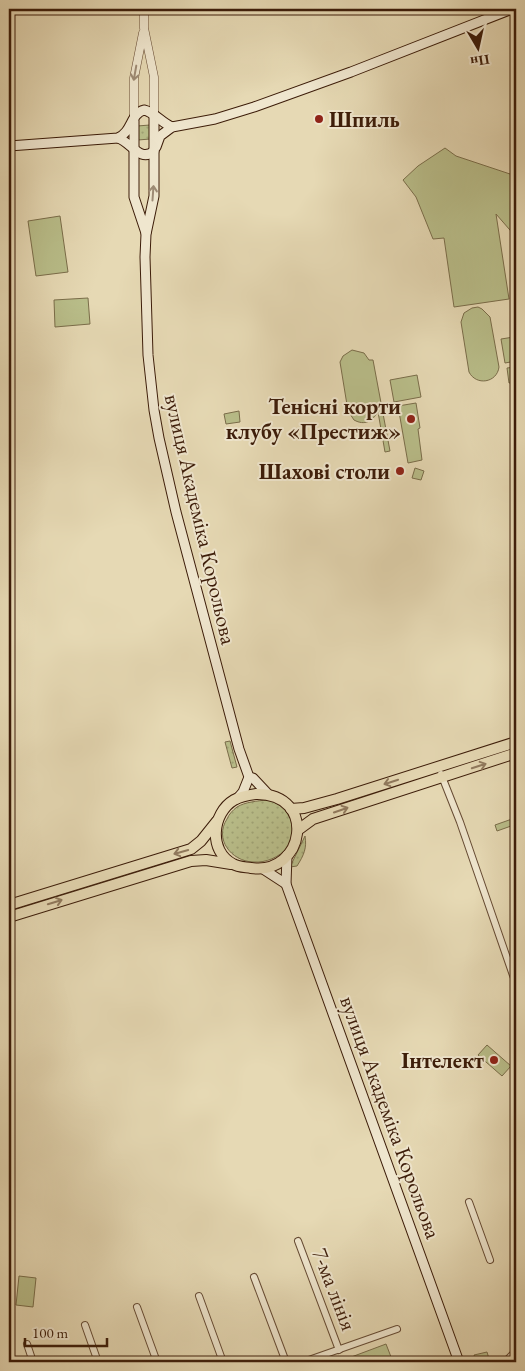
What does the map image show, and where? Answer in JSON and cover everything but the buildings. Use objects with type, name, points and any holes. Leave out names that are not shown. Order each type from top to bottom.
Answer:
[{"type":"main road","points":[[118,138],[126,142],[134,151],[146,155],[154,151],[160,136],[172,127],[215,119],[254,107],[351,72],[512,9]]},
{"type":"main road","points":[[9,146],[118,138],[126,133],[137,113],[144,110],[172,127]]},
{"type":"main road","name":"вулиця Академіка Корольова","points":[[154,116],[154,196],[146,234],[145,276],[148,355],[154,410],[184,544],[249,777]]},
{"type":"main road","name":"вулиця Академіка Корольова","points":[[134,118],[134,197],[146,234]]},
{"type":"main road","points":[[291,809],[309,807],[516,742]]},
{"type":"main road","points":[[298,830],[313,819],[516,754]]},
{"type":"main road","points":[[9,905],[191,849],[201,841],[222,812],[243,792],[249,777],[253,778],[268,794]]},
{"type":"main road","points":[[236,799],[256,794],[268,794],[280,799],[291,809],[295,817],[298,830],[295,844],[281,861],[264,869]]},
{"type":"main road","points":[[217,821],[217,844],[221,853],[234,864]]},
{"type":"main road","name":"вулиця Академіка Корольова","points":[[287,855],[286,884],[459,1362]]},
{"type":"main road","points":[[9,917],[191,861],[206,860],[264,869],[286,884]]},
{"type":"street","points":[[134,118],[134,78],[144,28],[144,9]]},
{"type":"street","points":[[144,28],[154,77],[154,116]]},
{"type":"street","points":[[438,767],[460,822],[516,984]]},
{"type":"street","points":[[468,1202],[490,1260]]},
{"type":"street","name":"7-ма лінія","points":[[298,1241],[339,1350]]},
{"type":"street","points":[[254,1277],[286,1362]]},
{"type":"street","points":[[199,1296],[222,1362]]},
{"type":"street","points":[[137,1307],[157,1362]]},
{"type":"street","points":[[85,1325],[98,1362]]},
{"type":"street","points":[[303,1362],[397,1329]]},
{"type":"street","points":[[27,1344],[34,1362]]},
{"type":"street","points":[[505,1362],[516,1351]]},
{"type":"green space","points":[[150,125],[150,139],[138,140],[137,126]]},
{"type":"green space","points":[[445,148],[456,156],[516,176],[516,237],[496,214],[509,299],[454,307],[444,238],[433,239],[416,197],[403,180],[418,166]]},
{"type":"green space","points":[[60,216],[68,272],[36,276],[28,221]]},
{"type":"green space","points":[[88,298],[90,324],[55,327],[54,300]]},
{"type":"green space","points":[[478,307],[490,317],[499,367],[494,376],[486,381],[476,379],[469,372],[461,322],[464,313]]},
{"type":"green space","points":[[514,337],[516,361],[505,363],[501,339]]},
{"type":"green space","points":[[352,350],[364,353],[369,360],[373,360],[390,451],[385,452],[378,412],[371,420],[362,423],[354,420],[348,411],[340,362],[343,356]]},
{"type":"green space","points":[[516,367],[516,382],[509,383],[507,368]]},
{"type":"green space","points":[[417,375],[421,397],[394,402],[390,380]]},
{"type":"green space","points":[[416,403],[422,460],[408,463],[398,406]]},
{"type":"green space","points":[[239,411],[240,422],[226,424],[224,414]]},
{"type":"green space","points":[[415,468],[424,471],[421,480],[412,478]]},
{"type":"green space","points":[[230,741],[237,767],[232,768],[225,742]]},
{"type":"green space","points":[[267,800],[285,809],[291,818],[293,830],[288,848],[276,857],[263,862],[245,861],[238,858],[227,848],[222,834],[228,817],[240,805]]},
{"type":"green space","points":[[512,819],[514,825],[497,831],[495,825]]},
{"type":"green space","points":[[305,836],[305,848],[301,858],[297,866],[290,867]]},
{"type":"green space","name":"Інтелект","points":[[487,1045],[511,1066],[502,1076],[478,1055]]},
{"type":"green space","points":[[19,1276],[36,1278],[33,1307],[16,1305]]},
{"type":"green space","points":[[386,1344],[393,1362],[338,1362]]},
{"type":"green space","points":[[487,1352],[490,1362],[476,1362],[474,1355]]},
{"type":"place","name":"Шпиль","points":[[319,119]]},
{"type":"place","name":"Тенісні корти клубу «Престиж»","points":[[411,419]]},
{"type":"place","name":"Шахові столи","points":[[400,471]]},
{"type":"place","name":"Інтелект","points":[[494,1060]]}]
